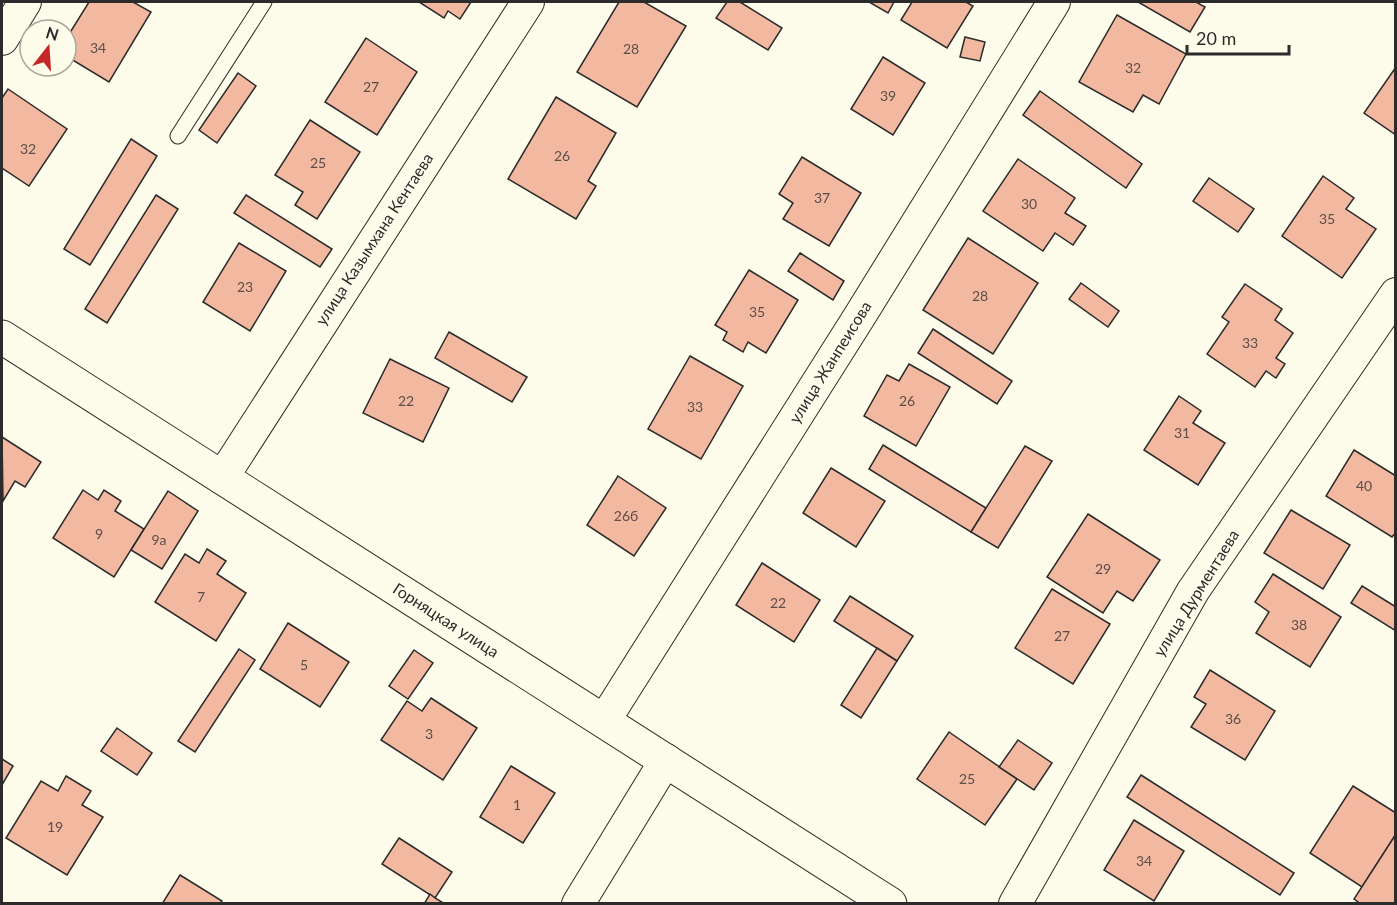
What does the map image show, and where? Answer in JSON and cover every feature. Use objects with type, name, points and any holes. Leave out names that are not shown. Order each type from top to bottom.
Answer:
[{"type":"street","points":[[2,39],[25,2]]},
{"type":"street","name":"улица Казымхана Кентаева","points":[[222,478],[528,2]]},
{"type":"street","name":"улица Жанпеисова","points":[[604,721],[861,314],[1054,2]]},
{"type":"street","name":"улица Дурментаева","points":[[1015,903],[1193,591],[1395,294]]},
{"type":"street","name":"Горняцкая улица","points":[[2,337],[890,903]]},
{"type":"street","points":[[578,903],[666,760]]},
{"type":"lane","points":[[178,136],[264,2]]},
{"type":"building","points":[[89,2],[133,2],[151,12],[109,82],[78,63],[78,20]]},
{"type":"building","points":[[419,2],[471,2],[460,19],[448,11],[444,18]]},
{"type":"building","points":[[619,2],[644,2],[686,26],[637,107],[577,72]]},
{"type":"building","points":[[727,2],[740,2],[782,28],[768,50],[716,18]]},
{"type":"building","points":[[869,2],[894,2],[888,13]]},
{"type":"building","points":[[912,2],[966,2],[973,6],[947,48],[901,20]]},
{"type":"building","points":[[1138,2],[1196,2],[1205,7],[1190,32]]},
{"type":"building","points":[[1117,15],[1186,54],[1159,104],[1143,95],[1133,112],[1079,82]]},
{"type":"building","points":[[965,37],[985,42],[980,61],[960,57]]},
{"type":"building","points":[[366,38],[417,72],[377,135],[325,102]]},
{"type":"building","points":[[883,57],[925,83],[893,135],[851,109]]},
{"type":"building","points":[[1396,67],[1396,135],[1364,113]]},
{"type":"building","points":[[238,73],[256,86],[217,143],[199,130]]},
{"type":"building","points":[[8,89],[67,129],[29,186],[2,168],[2,98]]},
{"type":"building","points":[[1040,91],[1142,164],[1126,188],[1023,115]]},
{"type":"building","points":[[556,97],[616,133],[588,181],[596,186],[576,219],[508,179]]},
{"type":"building","points":[[310,120],[360,152],[317,219],[295,205],[303,192],[275,175]]},
{"type":"building","points":[[131,139],[157,156],[90,265],[64,249]]},
{"type":"building","points":[[802,157],[861,193],[829,246],[783,219],[793,203],[779,194]]},
{"type":"building","points":[[1018,159],[1075,198],[1065,213],[1086,226],[1073,245],[1055,233],[1043,251],[983,211]]},
{"type":"building","points":[[1323,176],[1354,198],[1346,209],[1376,229],[1342,278],[1282,236]]},
{"type":"building","points":[[1209,178],[1254,209],[1238,232],[1193,201]]},
{"type":"building","points":[[156,195],[178,209],[107,323],[85,309]]},
{"type":"building","points":[[246,195],[332,249],[320,267],[234,213]]},
{"type":"building","points":[[968,238],[1038,283],[993,354],[923,310]]},
{"type":"building","points":[[239,243],[286,271],[250,331],[203,302]]},
{"type":"building","points":[[800,253],[844,281],[833,300],[788,271]]},
{"type":"building","points":[[749,270],[798,300],[766,353],[748,342],[743,352],[723,340],[727,332],[715,325]]},
{"type":"building","points":[[1081,283],[1119,311],[1108,327],[1069,299]]},
{"type":"building","points":[[1245,284],[1282,309],[1275,320],[1293,333],[1276,358],[1285,364],[1276,378],[1266,371],[1255,387],[1207,354],[1229,322],[1222,317]]},
{"type":"building","points":[[933,329],[1012,381],[997,404],[918,353]]},
{"type":"building","points":[[449,332],[527,377],[512,402],[435,358]]},
{"type":"building","points":[[690,356],[743,386],[701,459],[648,429]]},
{"type":"building","points":[[390,359],[449,388],[423,442],[363,413]]},
{"type":"building","points":[[909,364],[950,387],[916,446],[864,416],[887,375],[899,381]]},
{"type":"building","points":[[1179,396],[1201,411],[1193,423],[1225,443],[1198,485],[1144,450]]},
{"type":"building","points":[[2,437],[41,462],[25,487],[15,481],[3,501]]},
{"type":"building","points":[[883,445],[986,508],[971,532],[869,469]]},
{"type":"building","points":[[1025,446],[1052,461],[998,548],[971,532]]},
{"type":"building","points":[[1354,450],[1396,476],[1396,532],[1392,537],[1326,496]]},
{"type":"building","points":[[831,468],[885,501],[856,547],[803,513]]},
{"type":"building","points":[[618,476],[666,508],[634,556],[587,525]]},
{"type":"building","points":[[83,490],[98,500],[104,490],[121,501],[115,511],[144,529],[114,577],[53,538]]},
{"type":"building","points":[[168,491],[198,511],[162,569],[131,550]]},
{"type":"building","points":[[1291,510],[1350,545],[1323,589],[1264,553]]},
{"type":"building","points":[[1088,514],[1160,560],[1133,601],[1117,591],[1103,613],[1047,577]]},
{"type":"building","points":[[207,549],[226,561],[217,574],[246,593],[216,641],[155,602],[185,554],[199,563]]},
{"type":"building","points":[[762,563],[820,600],[794,642],[736,605]]},
{"type":"building","points":[[1273,574],[1341,617],[1310,667],[1256,633],[1269,612],[1255,602]]},
{"type":"building","points":[[1362,586],[1396,607],[1396,631],[1351,603]]},
{"type":"building","points":[[1052,589],[1110,624],[1073,684],[1015,648]]},
{"type":"building","points":[[850,596],[913,636],[897,661],[834,621]]},
{"type":"building","points":[[288,623],[349,662],[320,707],[260,669]]},
{"type":"building","points":[[877,648],[897,661],[861,718],[841,705]]},
{"type":"building","points":[[239,649],[255,660],[195,752],[178,741]]},
{"type":"building","points":[[414,650],[433,663],[408,699],[389,686]]},
{"type":"building","points":[[1210,670],[1275,711],[1245,760],[1191,727],[1206,704],[1194,697]]},
{"type":"building","points":[[431,698],[477,728],[443,780],[381,740],[407,701],[422,711]]},
{"type":"building","points":[[117,728],[152,753],[137,775],[101,751]]},
{"type":"building","points":[[949,732],[1017,779],[985,825],[917,779]]},
{"type":"building","points":[[1018,740],[1052,763],[1034,790],[999,767]]},
{"type":"building","points":[[2,759],[13,766],[2,785]]},
{"type":"building","points":[[511,766],[555,793],[523,843],[480,817]]},
{"type":"building","points":[[1141,775],[1294,873],[1280,895],[1127,797]]},
{"type":"building","points":[[66,776],[91,791],[82,805],[103,817],[67,875],[6,838],[41,781],[58,791]]},
{"type":"building","points":[[1353,786],[1396,813],[1396,834],[1362,887],[1310,853]]},
{"type":"building","points":[[1134,820],[1184,851],[1154,901],[1104,870]]},
{"type":"building","points":[[1396,834],[1396,904],[1361,904],[1354,899]]},
{"type":"building","points":[[399,838],[452,872],[435,898],[382,864]]},
{"type":"building","points":[[180,875],[222,901],[220,904],[162,904]]},
{"type":"building","points":[[430,894],[435,898],[445,904],[424,904]]}]
